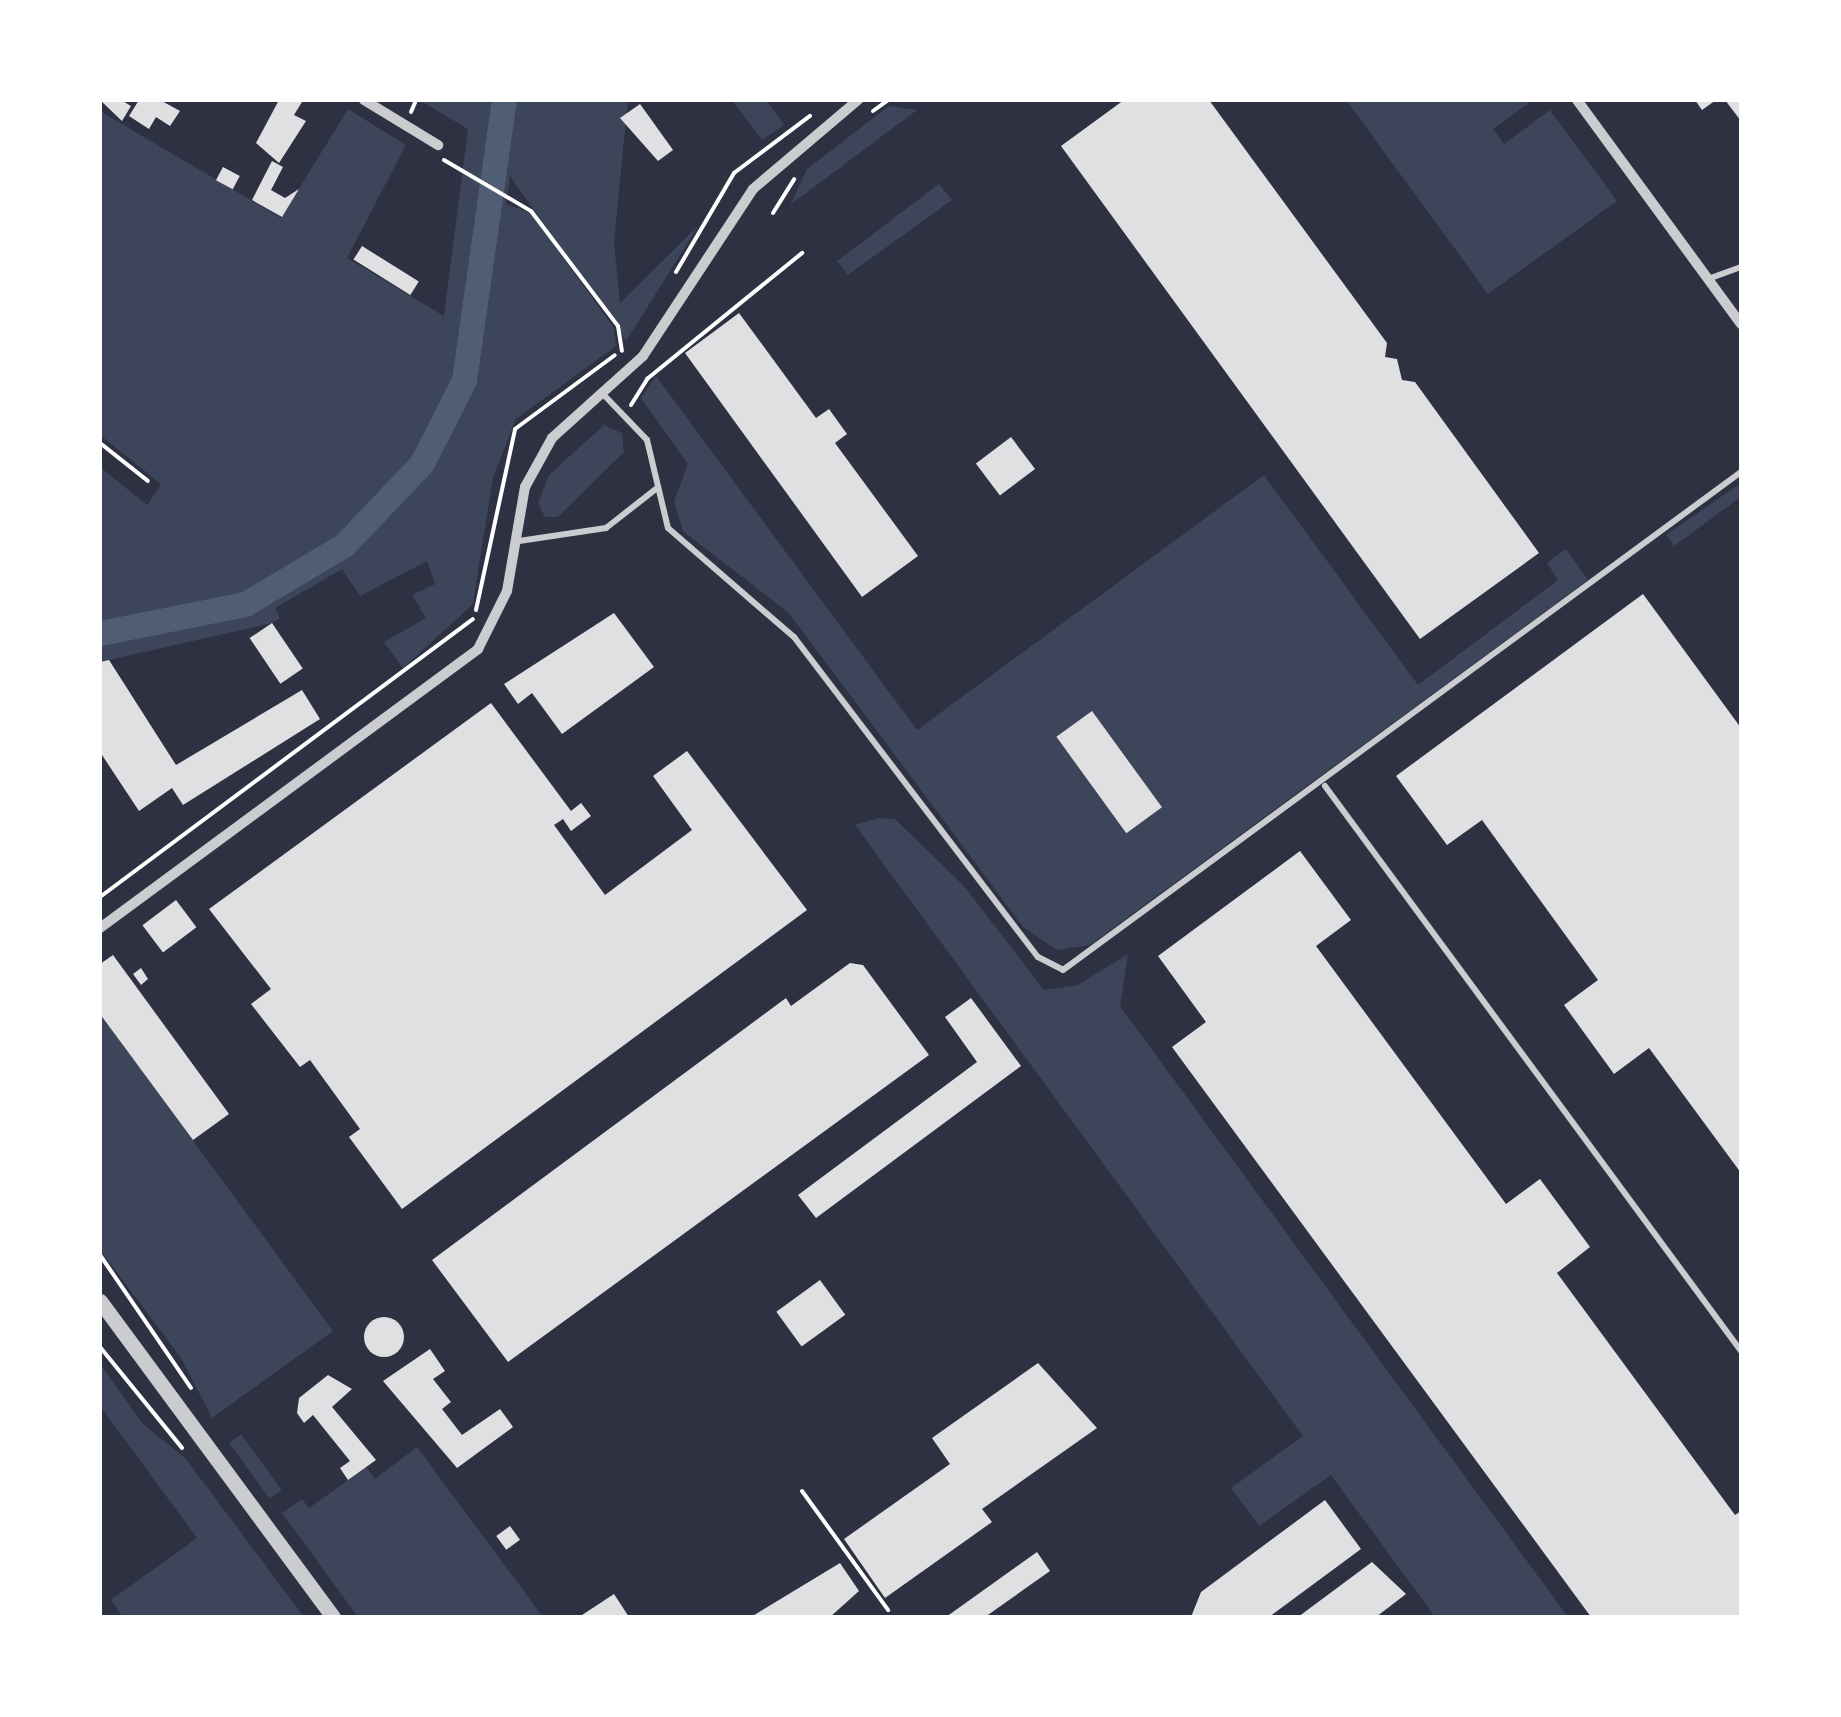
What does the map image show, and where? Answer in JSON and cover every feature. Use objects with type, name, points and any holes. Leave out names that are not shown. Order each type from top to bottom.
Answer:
[{"type":"street","points":[[364,100],[438,145]]},
{"type":"street","points":[[100,928],[462,665],[492,628],[519,540],[535,464],[643,356],[753,189],[858,100]]},
{"type":"street","points":[[1577,100],[1741,324]]},
{"type":"street","points":[[100,1301],[333,1617]]},
{"type":"lane","points":[[1708,279],[1741,266]]},
{"type":"lane","points":[[602,394],[647,440],[668,528],[794,637],[1038,957],[1074,967],[1325,786],[1741,472]]},
{"type":"lane","points":[[519,540],[606,528],[656,489]]},
{"type":"lane","points":[[1325,786],[1741,1350]]},
{"type":"path","points":[[666,288],[734,173],[809,116]]},
{"type":"path","points":[[438,145],[436,156],[505,197],[543,226],[618,326],[622,351]]},
{"type":"path","points":[[624,414],[647,379],[802,253]]},
{"type":"path","points":[[100,897],[459,634],[481,597],[515,429],[636,337]]},
{"type":"path","points":[[100,443],[148,481]]},
{"type":"path","points":[[802,1490],[888,1610]]},
{"type":"shaded area","points":[[419,100],[628,100],[614,242],[620,303],[699,225],[626,341],[510,176],[506,204],[531,213],[614,328],[616,346],[516,419],[493,477],[473,604],[403,668],[384,642],[426,618],[412,595],[435,584],[427,561],[360,596],[342,569],[275,608],[280,618],[272,623],[100,662],[100,467],[147,505],[161,484],[100,435],[100,111],[281,218],[348,109],[406,145],[347,258],[444,316],[468,129]]},
{"type":"shaded area","points":[[732,100],[766,100],[784,125],[762,140]]},
{"type":"shaded area","points":[[1346,100],[1533,100],[1493,129],[1504,144],[1550,110],[1617,201],[1488,294]]},
{"type":"shaded area","points":[[889,106],[917,110],[790,205],[807,169]]},
{"type":"shaded area","points":[[939,184],[952,200],[848,275],[837,261]]},
{"type":"shaded area","points":[[656,376],[917,730],[1264,475],[1418,685],[1558,580],[1547,563],[1566,549],[1588,580],[1090,945],[1057,950],[1023,927],[789,613],[683,531],[674,501],[688,464],[641,398]]},
{"type":"shaded area","points":[[604,425],[622,433],[624,452],[558,517],[545,517],[538,503],[549,475]]},
{"type":"shaded area","points":[[1741,483],[1741,497],[1674,546],[1666,535]]},
{"type":"shaded area","points":[[879,818],[895,819],[964,886],[1044,990],[1078,985],[1128,954],[1120,1006],[1568,1617],[1435,1617],[1331,1475],[1259,1526],[1231,1488],[1303,1436],[855,825]]},
{"type":"shaded area","points":[[100,1014],[333,1331],[212,1418],[181,1358],[100,1250]]},
{"type":"shaded area","points":[[100,1364],[143,1424],[186,1459],[304,1617],[123,1617],[111,1600],[197,1538],[100,1406]]},
{"type":"shaded area","points":[[241,1434],[282,1490],[269,1499],[229,1443]]},
{"type":"shaded area","points":[[417,1447],[543,1617],[358,1617],[282,1513],[302,1499],[309,1508],[366,1467],[375,1479]]},
{"type":"building","points":[[100,100],[121,100],[131,106],[122,121]]},
{"type":"building","points":[[139,100],[160,100],[180,111],[170,126],[156,117],[149,129],[129,116]]},
{"type":"building","points":[[279,100],[302,102],[294,115],[306,121],[279,163],[256,143]]},
{"type":"building","points":[[1124,100],[1209,100],[1387,343],[1385,357],[1397,359],[1402,380],[1415,382],[1539,553],[1420,639],[1061,146]]},
{"type":"building","points":[[1695,100],[1716,100],[1702,110]]},
{"type":"building","points":[[1725,100],[1741,100],[1741,121]]},
{"type":"building","points":[[640,104],[673,150],[658,161],[620,118]]},
{"type":"building","points":[[272,161],[283,167],[271,190],[285,198],[299,189],[282,217],[252,200]]},
{"type":"building","points":[[223,167],[240,176],[233,189],[216,180]]},
{"type":"building","points":[[362,246],[419,282],[410,295],[354,260]]},
{"type":"building","points":[[739,313],[816,418],[829,409],[847,434],[835,443],[918,556],[862,597],[685,353]]},
{"type":"building","points":[[1011,437],[1035,469],[1000,495],[976,463]]},
{"type":"building","points":[[1643,594],[1741,728],[1741,1173],[1649,1048],[1614,1074],[1564,1005],[1598,980],[1482,820],[1447,845],[1396,776]]},
{"type":"building","points":[[614,613],[654,667],[562,734],[532,693],[518,704],[504,684]]},
{"type":"building","points":[[272,623],[303,669],[280,684],[250,638]]},
{"type":"building","points":[[109,660],[176,765],[302,690],[320,719],[183,805],[172,788],[139,811],[100,752],[100,662]]},
{"type":"building","points":[[491,703],[571,811],[581,803],[591,816],[571,831],[563,819],[554,825],[605,895],[692,830],[653,776],[687,751],[807,910],[402,1209],[349,1137],[360,1129],[310,1060],[300,1067],[251,1004],[271,989],[209,909]]},
{"type":"building","points":[[1092,711],[1162,807],[1126,833],[1056,737]]},
{"type":"building","points":[[1300,851],[1351,920],[1316,946],[1506,1204],[1540,1179],[1590,1247],[1557,1273],[1735,1515],[1741,1511],[1741,1617],[1591,1617],[1172,1047],[1206,1022],[1158,956]]},
{"type":"building","points":[[176,900],[196,927],[163,952],[142,925]]},
{"type":"building","points":[[113,955],[229,1114],[193,1140],[100,1014],[100,964]]},
{"type":"building","points":[[850,963],[863,965],[929,1055],[508,1362],[432,1260],[786,998],[791,1006]]},
{"type":"building","points":[[141,968],[148,979],[141,985],[133,974]]},
{"type":"building","points":[[971,998],[1021,1066],[816,1218],[798,1195],[977,1062],[945,1017]]},
{"type":"building","points":[[820,1280],[845,1315],[802,1347],[776,1312]]},
{"type":"building","points":[[384,1317],[398,1323],[404,1337],[398,1351],[384,1357],[370,1351],[364,1337],[370,1323]]},
{"type":"building","points":[[430,1349],[445,1371],[433,1379],[451,1402],[442,1409],[462,1435],[500,1409],[513,1427],[457,1468],[383,1381]]},
{"type":"building","points":[[1038,1363],[1097,1428],[982,1509],[992,1522],[885,1598],[844,1539],[950,1464],[932,1438]]},
{"type":"building","points":[[328,1375],[352,1389],[332,1407],[376,1460],[348,1480],[340,1468],[350,1461],[313,1415],[304,1423],[297,1413],[299,1398]]},
{"type":"building","points":[[1325,1500],[1361,1549],[1269,1617],[1191,1617],[1201,1592]]},
{"type":"building","points":[[510,1526],[520,1540],[506,1550],[496,1536]]},
{"type":"building","points":[[1037,1552],[1050,1571],[985,1617],[946,1617]]},
{"type":"building","points":[[1372,1562],[1406,1594],[1376,1617],[1298,1617]]},
{"type":"building","points":[[840,1563],[859,1591],[830,1617],[751,1617]]},
{"type":"building","points":[[614,1594],[629,1617],[579,1617]]},
{"type":"waterway","points":[[100,633],[245,604],[344,545],[422,463],[464,380],[504,100]]}]
